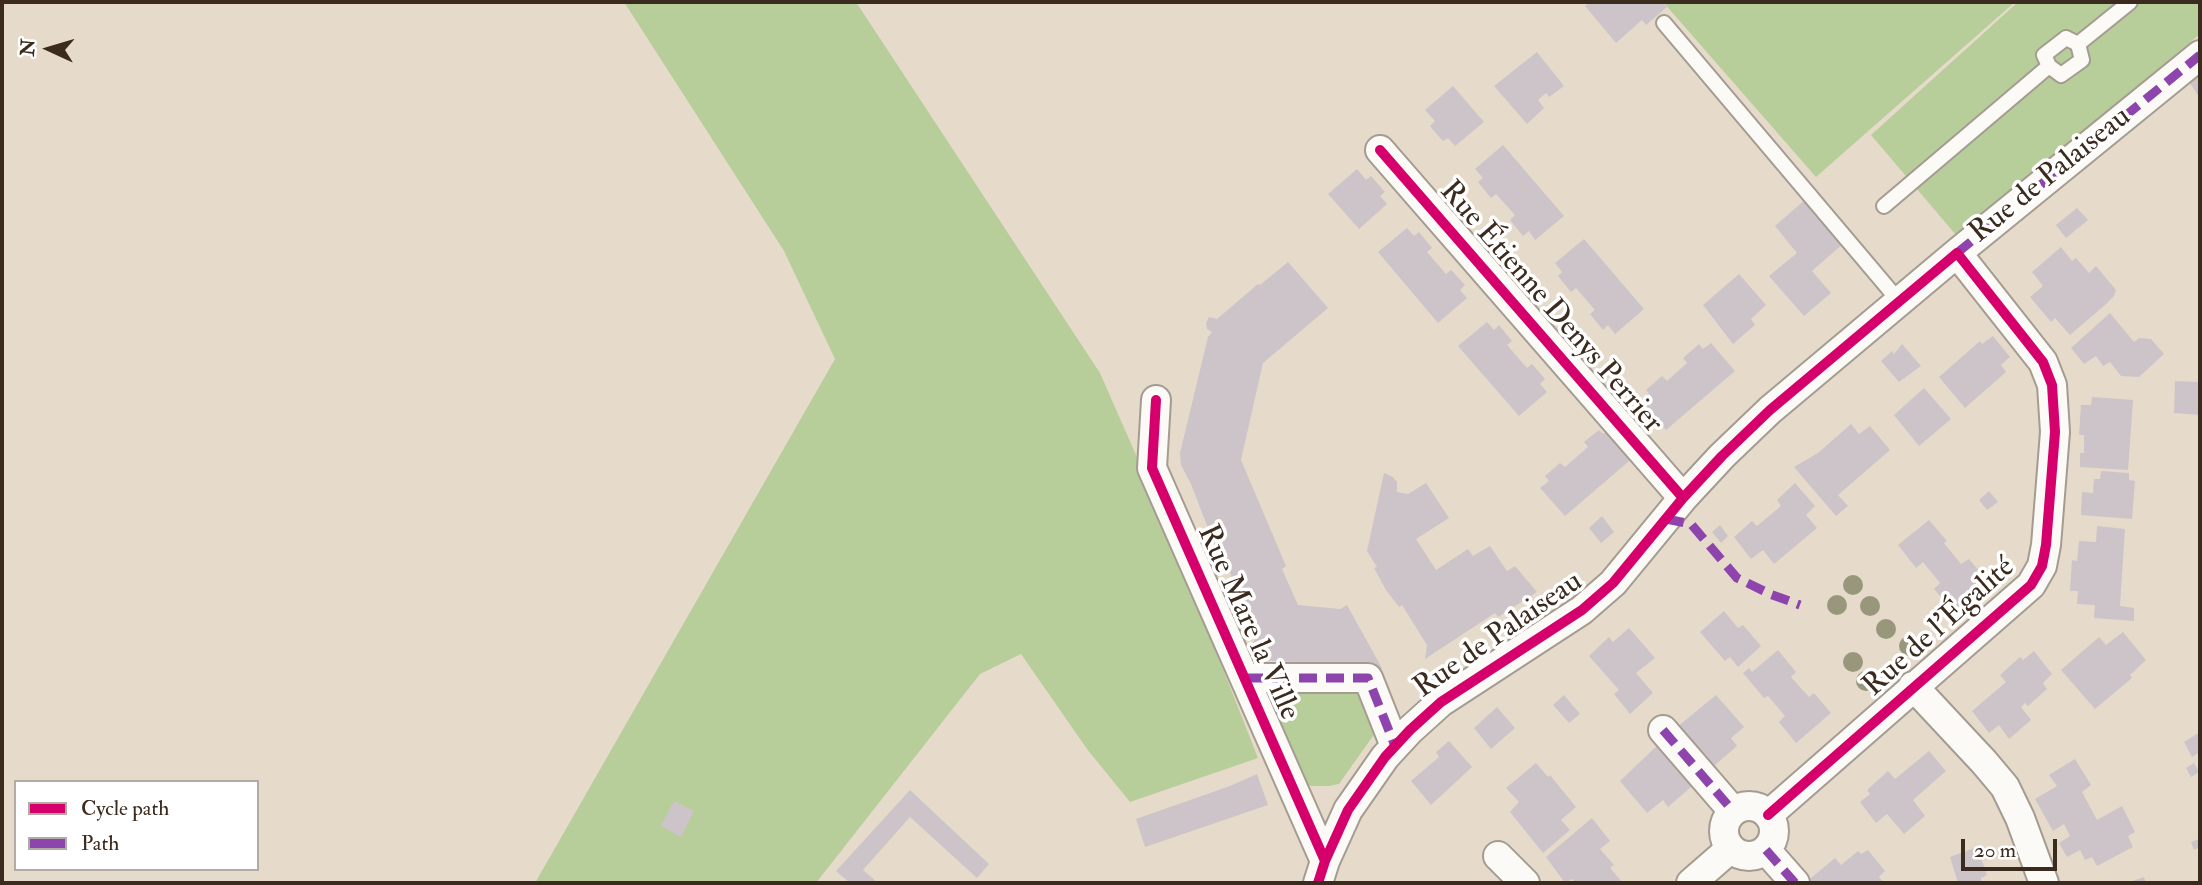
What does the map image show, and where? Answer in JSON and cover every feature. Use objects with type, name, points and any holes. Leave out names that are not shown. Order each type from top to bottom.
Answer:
[{"type":"street","name":"Rue de Palaiseau","points":[[1321,872],[1348,810],[1372,775],[1395,746],[1441,702],[1583,610],[1613,583],[1683,498],[1722,456],[1770,411],[1899,300],[2200,55]]},
{"type":"street","name":"Rue Étienne Denys Perrier","points":[[1380,150],[1683,498]]},
{"type":"street","name":"Rue de l'Égalité","points":[[1768,815],[2031,585],[2042,566],[2055,432],[2052,386],[2043,362],[1957,253]]},
{"type":"street","name":"Rue Mare la Ville","points":[[1156,400],[1152,468],[1245,678],[1321,872]]},
{"type":"street","points":[[1245,678],[1368,678],[1395,746]]},
{"type":"street","points":[[1913,686],[2005,787],[2020,818],[2044,883]]},
{"type":"street","points":[[1663,730],[1732,811]]},
{"type":"street","points":[[1755,806],[1768,815],[1774,829],[1771,844],[1766,850],[1752,856],[1744,856],[1730,849],[1723,834],[1724,825],[1732,811],[1739,807],[1755,806]]},
{"type":"street","points":[[1691,883],[1730,849]]},
{"type":"street","points":[[1766,850],[1795,883]]},
{"type":"street","points":[[1498,856],[1525,883]]},
{"type":"lane","points":[[2078,44],[2130,2]]},
{"type":"lane","points":[[1664,23],[1899,300]]},
{"type":"lane","points":[[2066,38],[2078,44],[2082,60],[2061,75],[2049,66],[2044,55],[2066,38]]},
{"type":"lane","points":[[1884,206],[2049,66]]},
{"type":"green space","points":[[624,2],[856,2],[1100,373],[1162,514],[1258,758],[1130,802],[1087,749],[1021,654],[980,674],[816,883],[535,883],[835,359],[784,251]]},
{"type":"green space","points":[[1663,2],[2015,2],[1816,177]]},
{"type":"green space","points":[[2018,2],[2200,2],[2200,34],[1956,235],[1871,135]]},
{"type":"green space","points":[[1360,684],[1374,728],[1373,736],[1339,784],[1311,786],[1305,783],[1266,690]]},
{"type":"building","points":[[1591,2],[1662,2],[1667,7],[1646,25],[1642,20],[1616,43],[1585,6]]},
{"type":"building","points":[[1537,52],[1564,86],[1549,97],[1546,93],[1538,100],[1544,108],[1527,124],[1494,86]]},
{"type":"building","points":[[2200,74],[2200,98],[2189,82]]},
{"type":"building","points":[[1453,86],[1484,122],[1455,146],[1448,138],[1443,141],[1434,131],[1430,126],[1435,121],[1425,110]]},
{"type":"building","points":[[1503,145],[1564,216],[1535,240],[1529,231],[1523,236],[1510,220],[1515,215],[1496,194],[1491,198],[1478,182],[1483,178],[1475,169]]},
{"type":"building","points":[[1357,169],[1366,180],[1371,176],[1385,192],[1380,196],[1387,204],[1359,229],[1328,194]]},
{"type":"building","points":[[1807,198],[1845,242],[1812,271],[1831,293],[1804,316],[1769,276],[1797,253],[1775,226]]},
{"type":"building","points":[[2077,208],[2088,220],[2066,238],[2056,225]]},
{"type":"building","points":[[1407,228],[1414,236],[1419,232],[1432,248],[1427,252],[1446,274],[1451,270],[1465,285],[1460,290],[1467,298],[1438,323],[1378,252]]},
{"type":"building","points":[[1584,239],[1644,309],[1615,334],[1608,325],[1603,330],[1590,314],[1595,310],[1576,288],[1571,292],[1558,276],[1562,272],[1555,263]]},
{"type":"building","points":[[2061,247],[2072,261],[2076,258],[2089,273],[2096,266],[2116,290],[2105,305],[2070,335],[2055,318],[2051,322],[2030,297],[2043,286],[2032,272]]},
{"type":"building","points":[[1288,262],[1328,308],[1263,363],[1241,460],[1286,566],[1282,569],[1298,605],[1340,609],[1347,605],[1382,668],[1262,660],[1265,656],[1263,651],[1255,648],[1253,643],[1257,635],[1254,627],[1246,630],[1232,592],[1237,589],[1225,561],[1221,562],[1181,465],[1180,453],[1208,337],[1212,332],[1207,329],[1209,317],[1217,319]]},
{"type":"building","points":[[1739,274],[1766,305],[1751,319],[1755,325],[1733,344],[1703,305]]},
{"type":"building","points":[[2110,313],[2134,342],[2139,338],[2151,339],[2164,354],[2139,377],[2121,376],[2110,362],[2103,366],[2096,356],[2084,364],[2071,348]]},
{"type":"building","points":[[1487,322],[1494,330],[1499,325],[1512,341],[1507,345],[1527,368],[1532,364],[1545,379],[1540,384],[1547,392],[1519,416],[1458,346]]},
{"type":"building","points":[[1993,336],[2010,357],[2001,365],[2006,372],[1965,408],[1939,377],[1980,341],[1982,344]]},
{"type":"building","points":[[1711,343],[1735,371],[1666,430],[1641,402],[1650,395],[1646,390],[1662,376],[1667,381],[1687,363],[1683,358],[1699,344],[1703,349]]},
{"type":"building","points":[[1902,344],[1921,366],[1899,382],[1881,361],[1892,351],[1894,354]]},
{"type":"building","points":[[2175,381],[2200,382],[2200,415],[2174,413]]},
{"type":"building","points":[[1924,388],[1951,419],[1919,446],[1894,415]]},
{"type":"building","points":[[2092,397],[2133,400],[2128,470],[2080,467],[2080,453],[2084,453],[2084,435],[2079,435],[2081,405],[2091,405]]},
{"type":"building","points":[[1851,424],[1859,434],[1870,426],[1890,450],[1838,495],[1848,506],[1836,516],[1794,467],[1818,453]]},
{"type":"building","points":[[1611,428],[1635,456],[1565,516],[1540,488],[1549,481],[1545,476],[1560,463],[1565,467],[1588,447],[1584,442],[1599,430],[1603,434]]},
{"type":"building","points":[[2101,471],[2129,473],[2129,480],[2135,481],[2132,519],[2081,515],[2082,492],[2093,493],[2094,479],[2100,479]]},
{"type":"building","points":[[1384,473],[1397,482],[1397,492],[1408,494],[1426,483],[1449,518],[1416,539],[1436,570],[1468,549],[1473,556],[1490,546],[1507,571],[1515,566],[1537,592],[1498,617],[1495,613],[1425,659],[1427,645],[1402,605],[1399,607],[1386,590],[1367,551]]},
{"type":"building","points":[[1795,483],[1815,506],[1806,515],[1817,528],[1774,564],[1763,550],[1751,559],[1734,537],[1752,521],[1757,526],[1781,506],[1777,500]]},
{"type":"building","points":[[1989,491],[1998,502],[1987,510],[1979,500]]},
{"type":"building","points":[[1602,516],[1614,532],[1601,543],[1589,528]]},
{"type":"building","points":[[1929,520],[1947,541],[1944,543],[1961,564],[1969,559],[1988,582],[1953,611],[1934,589],[1940,583],[1923,562],[1916,568],[1898,545]]},
{"type":"building","points":[[1720,525],[1728,536],[1721,543],[1712,532]]},
{"type":"building","points":[[2097,526],[2125,529],[2120,606],[2134,608],[2134,621],[2094,618],[2095,605],[2077,604],[2078,591],[2070,591],[2072,560],[2077,561],[2079,541],[2096,542]]},
{"type":"building","points":[[1724,611],[1738,628],[1743,625],[1761,646],[1738,667],[1730,657],[1725,661],[1700,632]]},
{"type":"building","points":[[1629,628],[1655,658],[1636,673],[1653,693],[1630,714],[1614,694],[1619,690],[1589,656],[1609,637],[1613,642]]},
{"type":"building","points":[[2123,632],[2146,660],[2130,675],[2132,678],[2095,709],[2061,670],[2099,637],[2106,645]]},
{"type":"building","points":[[1778,650],[1796,672],[1791,677],[1809,697],[1814,693],[1831,713],[1796,743],[1779,722],[1785,716],[1768,696],[1764,698],[1743,673],[1749,668],[1752,672]]},
{"type":"building","points":[[2034,651],[2052,674],[2043,683],[2047,689],[2028,706],[2025,703],[2021,707],[2031,720],[2009,739],[1999,725],[1989,733],[1972,711],[2006,682],[2000,675],[2020,657],[2023,660]]},
{"type":"building","points":[[1564,695],[1580,714],[1569,723],[1553,705]]},
{"type":"building","points":[[1716,695],[1744,727],[1731,738],[1737,746],[1707,772],[1671,732]]},
{"type":"building","points":[[1497,707],[1515,728],[1491,749],[1474,728]]},
{"type":"building","points":[[2200,732],[2200,752],[2192,757],[2184,742]]},
{"type":"building","points":[[1664,739],[1700,779],[1668,807],[1663,800],[1647,813],[1620,781]]},
{"type":"building","points":[[1449,741],[1472,767],[1431,805],[1411,781],[1439,757],[1436,752]]},
{"type":"building","points":[[1929,751],[1946,771],[1913,800],[1925,816],[1904,834],[1887,814],[1876,823],[1860,802],[1870,794],[1867,790],[1888,771],[1895,779]]},
{"type":"building","points":[[2075,759],[2091,785],[2082,792],[2097,820],[2122,806],[2135,832],[2128,836],[2133,847],[2097,866],[2092,857],[2085,860],[2080,850],[2067,857],[2059,843],[2070,836],[2064,824],[2053,831],[2035,799],[2057,786],[2049,775]]},
{"type":"building","points":[[1536,763],[1548,777],[1550,775],[1576,807],[1561,820],[1570,830],[1543,853],[1510,812],[1519,802],[1506,788]]},
{"type":"building","points":[[2194,763],[2199,772],[2191,777],[2186,768]]},
{"type":"building","points":[[1257,774],[1268,805],[1145,847],[1136,819]]},
{"type":"building","points":[[910,790],[989,864],[977,878],[910,817],[863,870],[878,883],[850,883],[836,871]]},
{"type":"building","points":[[674,801],[694,811],[681,837],[661,826]]},
{"type":"building","points":[[1592,818],[1610,841],[1600,849],[1614,865],[1610,868],[1623,883],[1576,883],[1572,879],[1565,883],[1546,857]]},
{"type":"building","points":[[2199,839],[2200,847],[2194,850],[2191,842]]},
{"type":"building","points":[[1977,847],[1987,875],[1981,878],[1981,883],[1958,883],[1950,857]]},
{"type":"building","points":[[1868,850],[1885,871],[1879,877],[1882,883],[1805,883],[1835,858],[1841,865],[1858,851],[1861,854]]},
{"type":"building","points":[[2144,877],[2146,883],[2127,883]]},
{"type":"marked path","points":[[1957,253],[2200,55]]},
{"type":"marked path","points":[[1666,519],[1691,524],[1737,578],[1800,605]]},
{"type":"marked path","points":[[1245,678],[1368,678],[1395,746]]},
{"type":"marked path","points":[[1663,730],[1733,811]]},
{"type":"marked path","points":[[1766,850],[1795,883]]},
{"type":"cycle path","points":[[1380,150],[1683,498]]},
{"type":"cycle path","points":[[1318,883],[1348,810],[1385,757],[1410,730],[1441,702],[1582,610],[1613,583],[1683,498],[1722,456],[1770,410],[1957,253],[2043,362],[2052,385],[2055,432],[2042,566],[2031,585],[1768,815]]},
{"type":"cycle path","points":[[1156,400],[1152,468],[1325,861]]}]
